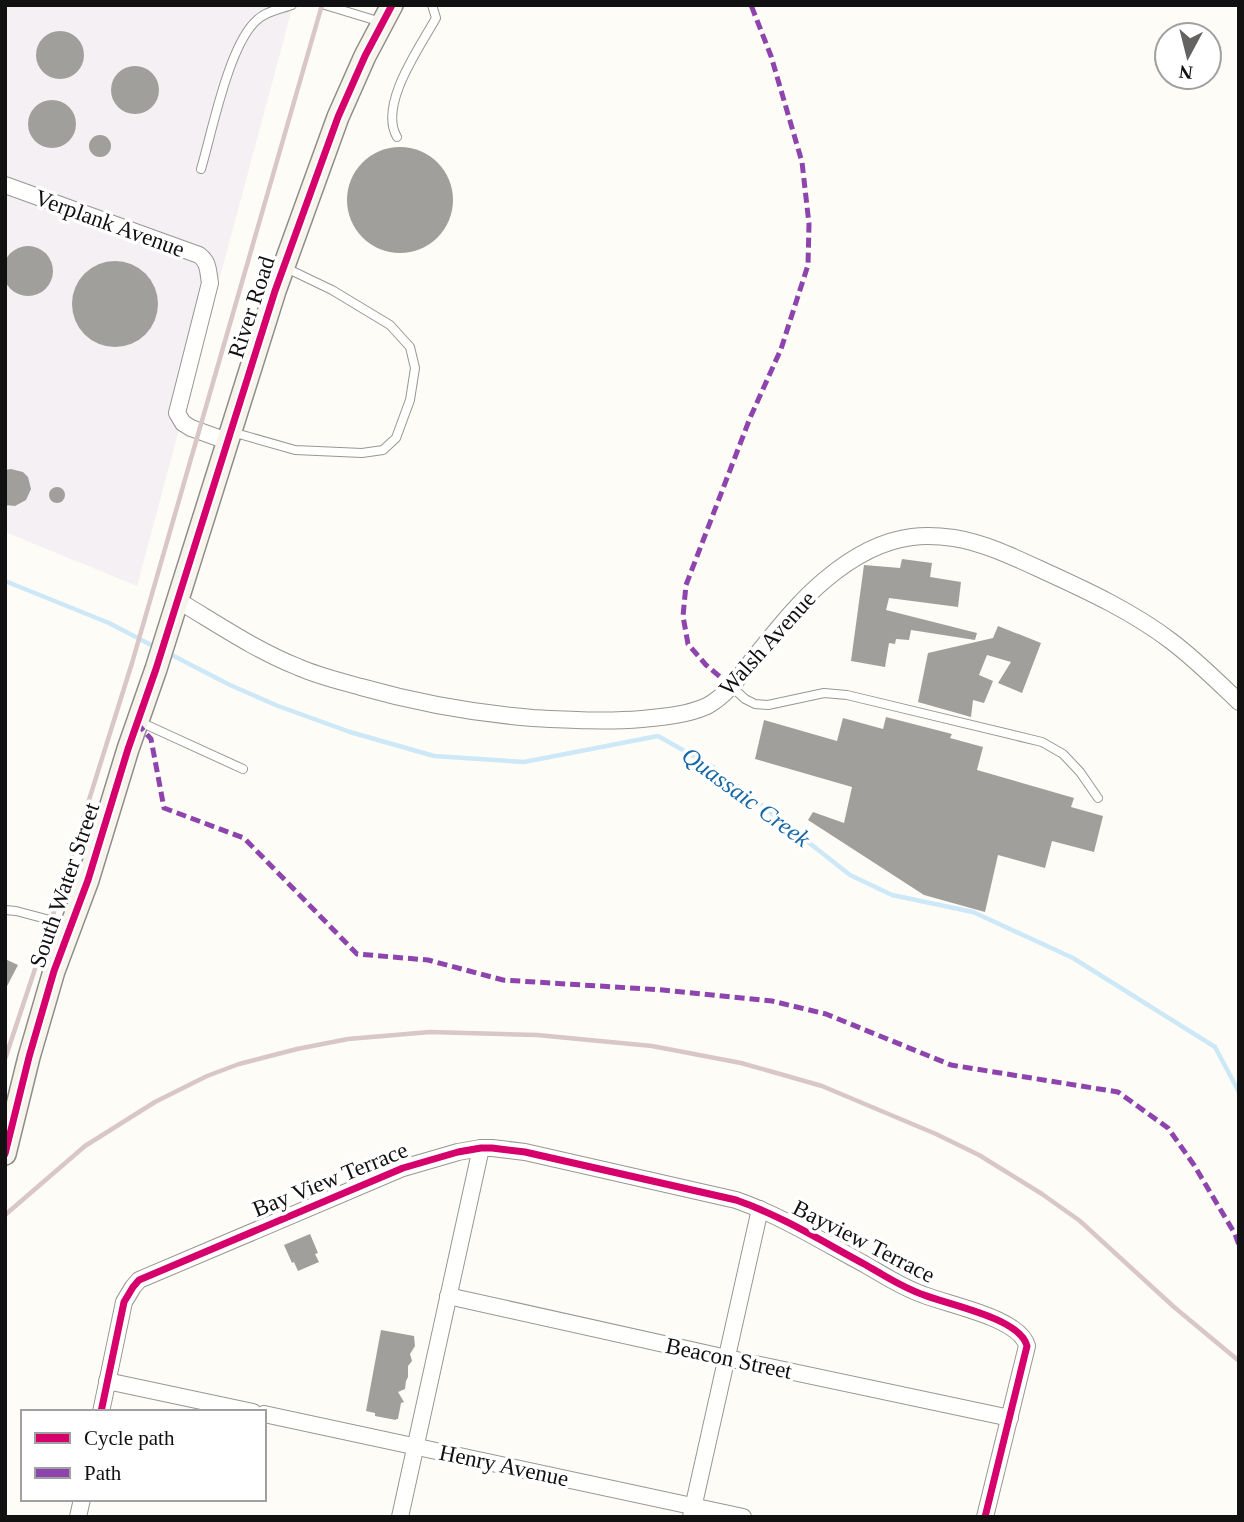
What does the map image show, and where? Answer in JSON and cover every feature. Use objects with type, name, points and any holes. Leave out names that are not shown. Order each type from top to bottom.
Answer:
[{"type":"street","name":"River Road","points":[[168,630],[284,267],[338,117],[365,55],[388,14]]},
{"type":"street","name":"Verplank Avenue","points":[[5,185],[205,259],[210,283],[177,413],[183,423],[191,428],[229,436]]},
{"type":"street","name":"Walsh Avenue","points":[[177,600],[266,653],[299,668],[414,702],[500,715],[622,721],[690,712],[718,699],[732,686],[789,615],[824,580],[871,549],[911,537],[955,538],[988,548],[1085,590],[1137,619],[1171,641],[1239,702]]},
{"type":"street","name":"South Water Street","points":[[5,1154],[54,971],[72,926],[168,630]]},
{"type":"street","name":"Bay View Terrace","points":[[101,1410],[124,1302],[139,1280],[403,1168],[458,1152],[492,1148],[525,1152],[736,1200],[760,1209]]},
{"type":"street","points":[[400,1517],[481,1149]]},
{"type":"street","points":[[692,1511],[760,1209]]},
{"type":"street","name":"Bayview Terrace","points":[[760,1209],[922,1295],[1003,1321],[1019,1333],[1027,1346],[1010,1418]]},
{"type":"street","name":"Beacon Street","points":[[448,1296],[1010,1418]]},
{"type":"street","points":[[107,1381],[244,1410]]},
{"type":"street","name":"Henry Avenue","points":[[266,1414],[692,1511],[743,1517]]},
{"type":"street","points":[[985,1517],[1010,1418]]},
{"type":"lane","points":[[201,169],[230,67],[241,40],[256,20],[267,13],[292,5]]},
{"type":"lane","points":[[325,5],[388,14]]},
{"type":"lane","points":[[397,137],[393,131],[395,98],[436,18],[432,5]]},
{"type":"lane","points":[[229,436],[295,450],[362,453],[383,450],[396,438],[410,400],[415,368],[410,347],[390,325],[332,290],[284,267]]},
{"type":"lane","points":[[732,686],[755,705],[768,705],[824,693],[847,695],[1042,743],[1063,754],[1098,798]]},
{"type":"lane","points":[[138,721],[243,769]]},
{"type":"lane","points":[[5,911],[16,911],[72,926]]},
{"type":"shaded area","points":[[5,5],[293,5],[137,586],[5,532]]},
{"type":"building","points":[[60,31],[77,38],[84,55],[77,72],[60,79],[43,72],[36,55],[43,38]]},
{"type":"building","points":[[135,66],[152,73],[159,90],[152,107],[135,114],[118,107],[111,90],[118,73]]},
{"type":"building","points":[[52,100],[69,107],[76,124],[69,141],[52,148],[35,141],[28,124],[35,107]]},
{"type":"building","points":[[100,135],[108,138],[111,146],[108,154],[100,157],[92,154],[89,146],[92,138]]},
{"type":"building","points":[[400,147],[420,151],[437,163],[449,180],[453,200],[449,220],[437,237],[420,249],[400,253],[380,249],[363,237],[351,220],[347,200],[351,180],[363,163],[380,151]]},
{"type":"building","points":[[28,246],[46,253],[53,271],[46,289],[28,296],[10,289],[3,271],[10,253]]},
{"type":"building","points":[[115,261],[131,265],[145,274],[154,288],[158,304],[154,320],[145,334],[131,343],[115,347],[99,343],[85,334],[76,320],[72,304],[76,288],[85,274],[99,265]]},
{"type":"building","points":[[5,470],[23,472],[28,477],[31,489],[26,500],[15,506],[5,505]]},
{"type":"building","points":[[54,487],[60,487],[65,495],[63,501],[54,503],[49,498],[49,492]]},
{"type":"building","points":[[902,559],[932,563],[930,577],[961,582],[958,607],[889,598],[886,610],[977,633],[975,640],[911,630],[909,640],[896,639],[895,644],[889,643],[885,667],[851,661],[864,565],[900,568]]},
{"type":"building","points":[[998,626],[1041,643],[1022,693],[998,683],[1011,662],[987,655],[979,675],[993,681],[984,703],[973,700],[971,717],[918,702],[928,653],[993,638]]},
{"type":"building","points":[[886,717],[952,734],[950,738],[983,747],[977,770],[1074,798],[1071,807],[1103,816],[1094,852],[1052,841],[1045,868],[998,855],[985,912],[924,895],[808,820],[813,812],[844,823],[852,787],[755,759],[764,720],[837,741],[843,718],[883,729]]},
{"type":"building","points":[[5,959],[18,965],[5,990]]},
{"type":"building","points":[[310,1234],[319,1262],[298,1271],[284,1245]]},
{"type":"building","points":[[381,1330],[414,1336],[415,1346],[410,1354],[412,1361],[408,1366],[405,1389],[398,1392],[404,1402],[401,1403],[396,1420],[375,1416],[375,1413],[366,1411]]},
{"type":"waterway","name":"Quassaic Creek","points":[[5,581],[109,623],[155,647]]},
{"type":"waterway","name":"Quassaic Creek","points":[[166,652],[278,706],[350,732],[434,756],[524,762],[658,736],[713,767],[850,875],[892,895],[973,912],[1073,958],[1215,1047],[1239,1092]]},
{"type":"railway","points":[[5,1059],[132,663],[322,5]]},
{"type":"railway","points":[[5,1215],[85,1146],[155,1102],[207,1076],[239,1064],[348,1039],[430,1032],[537,1035],[652,1046],[741,1063],[822,1086],[979,1155],[1080,1221],[1174,1307],[1239,1361]]},
{"type":"marked path","points":[[731,686],[706,665],[688,644],[683,616],[686,585],[750,418],[781,349],[808,265],[809,224],[802,162],[771,56],[751,5]]},
{"type":"marked path","points":[[137,723],[151,739],[164,808],[244,838],[357,954],[428,960],[503,980],[663,990],[772,1001],[826,1014],[951,1065],[1118,1092],[1168,1128],[1194,1165],[1239,1245]]},
{"type":"cycle path","points":[[5,1154],[54,971],[88,880],[275,291],[338,117],[365,56],[392,5]]},
{"type":"cycle path","points":[[101,1410],[124,1302],[139,1280],[403,1168],[458,1152],[492,1148],[525,1152],[753,1206],[894,1282],[998,1320],[1022,1336],[1027,1346],[985,1517]]}]
